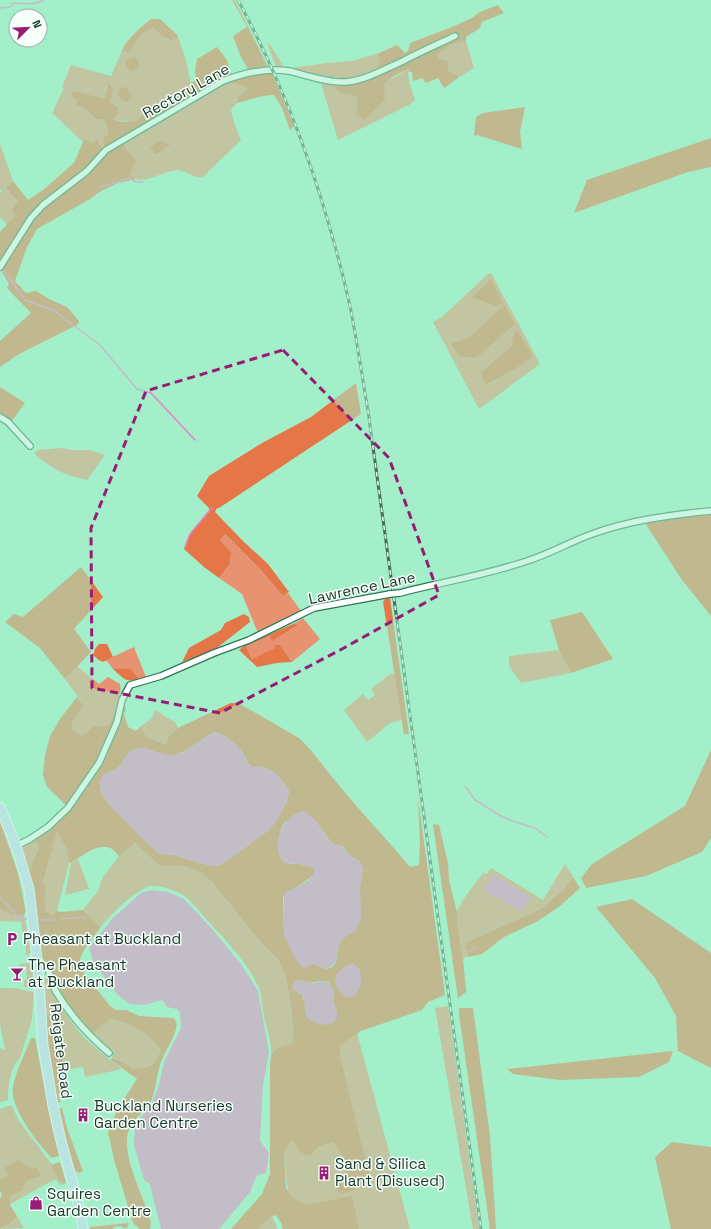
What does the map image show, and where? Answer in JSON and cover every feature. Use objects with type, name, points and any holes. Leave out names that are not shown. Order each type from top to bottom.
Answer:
[{"type":"main road","name":"Reigate Road","points":[[0,807],[16,846],[29,888],[38,968],[43,1045],[49,1083],[61,1141],[80,1210],[83,1229]]},
{"type":"street","name":"Rectory Lane","points":[[0,267],[31,218],[43,205],[87,172],[106,150],[223,81],[235,76],[272,70],[288,71],[340,82],[354,80],[388,68],[455,36]]},
{"type":"street","points":[[0,416],[8,422],[30,446]]},
{"type":"street","name":"Lawrence Lane","points":[[16,846],[48,827],[68,808],[99,762],[117,722],[122,700],[130,686],[161,676],[214,653],[249,640],[314,608],[400,593],[510,566],[558,549],[607,529],[666,515],[711,511]]},
{"type":"street","points":[[38,968],[46,967],[48,969],[54,988],[66,1006],[83,1028],[109,1053]]},
{"type":"highlighted area","points":[[283,350],[389,458],[439,595],[342,649],[220,713],[92,688],[91,528],[146,391]]},
{"type":"shaded area","points":[[232,0],[235,0],[269,68],[267,68],[258,47]]},
{"type":"shaded area","points":[[498,5],[504,13],[482,22],[480,28],[466,37],[466,41],[450,45],[437,54],[440,59],[447,61],[448,71],[457,75],[458,78],[444,88],[438,78],[426,83],[422,78],[413,81],[412,72],[409,72],[408,69],[395,75],[384,84],[385,100],[364,120],[356,115],[358,98],[351,94],[340,93],[336,88],[340,77],[365,75],[378,68],[379,53],[397,45],[405,53],[408,51],[410,43],[452,27],[472,18],[480,12]]},
{"type":"shaded area","points":[[151,19],[160,19],[178,36],[187,64],[192,89],[189,97],[157,116],[156,110],[144,115],[134,123],[113,119],[119,113],[118,107],[110,102],[107,85],[104,99],[77,100],[96,119],[103,119],[106,122],[108,135],[106,147],[103,149],[99,144],[92,143],[86,139],[83,142],[52,113],[64,88],[62,87],[71,65],[111,76],[125,44]]},
{"type":"shaded area","points":[[151,19],[160,19],[178,36],[171,40],[162,36],[153,27],[142,33],[129,52],[122,51],[131,38]]},
{"type":"shaded area","points":[[247,27],[267,68],[249,71],[240,55],[233,36]]},
{"type":"shaded area","points":[[466,41],[474,68],[458,78],[457,75],[448,71],[437,54],[450,45]]},
{"type":"shaded area","points":[[269,43],[284,67],[283,70],[277,69],[268,46]]},
{"type":"shaded area","points":[[217,47],[227,60],[231,74],[216,81],[198,93],[195,92],[191,83],[196,80],[195,71],[197,59]]},
{"type":"shaded area","points":[[379,53],[378,68],[367,75],[362,76],[314,76],[292,68],[352,61]]},
{"type":"shaded area","points":[[134,57],[138,60],[139,66],[135,70],[131,71],[126,65],[126,60]]},
{"type":"shaded area","points":[[408,69],[409,82],[415,100],[409,105],[338,140],[320,80],[338,84],[358,98],[358,101],[388,79],[393,78]]},
{"type":"shaded area","points":[[272,73],[294,126],[290,130],[282,108],[274,95],[237,103],[238,97],[247,90],[247,86],[229,83],[222,87],[218,85],[241,76]]},
{"type":"shaded area","points":[[229,83],[247,85],[247,90],[238,97],[237,103],[231,110],[234,123],[241,140],[203,177],[196,177],[180,170],[167,172],[141,180],[129,174],[137,161],[127,150],[123,142],[218,85],[222,87]]},
{"type":"shaded area","points":[[108,84],[113,88],[110,102],[118,107],[119,113],[113,119],[123,122],[134,122],[144,115],[141,108],[147,103],[153,106],[156,110],[157,118],[121,138],[127,150],[137,161],[129,174],[136,179],[118,183],[101,191],[90,199],[37,229],[27,247],[15,281],[26,293],[36,291],[67,307],[79,321],[77,325],[19,354],[0,367],[0,341],[31,313],[7,288],[9,284],[1,270],[36,209],[0,262],[0,232],[15,216],[12,209],[18,202],[6,188],[13,181],[28,200],[43,190],[74,163],[85,139],[92,143],[97,140],[103,149],[106,147],[103,143],[104,136],[108,135],[106,122],[103,119],[96,119],[83,107],[76,105],[77,100],[71,95],[74,91],[104,99]]},
{"type":"shaded area","points":[[126,87],[132,97],[126,102],[120,99],[118,93],[120,88]]},
{"type":"shaded area","points":[[525,107],[520,132],[522,149],[477,135],[474,136],[476,117],[483,113]]},
{"type":"shaded area","points":[[711,138],[711,167],[688,172],[574,213],[587,180]]},
{"type":"shaded area","points":[[161,140],[170,145],[155,154],[150,147]]},
{"type":"shaded area","points":[[0,144],[13,181],[6,188],[18,202],[16,216],[8,225],[0,218],[0,193],[2,191],[0,190]]},
{"type":"shaded area","points":[[491,273],[540,364],[479,409],[433,322],[442,317],[488,274]]},
{"type":"shaded area","points":[[491,279],[503,303],[496,306],[472,297]]},
{"type":"shaded area","points":[[504,305],[515,324],[477,357],[460,357],[451,344],[470,337]]},
{"type":"shaded area","points":[[517,330],[533,356],[520,366],[485,385],[481,372],[512,346],[513,336]]},
{"type":"shaded area","points":[[356,383],[361,414],[217,508],[215,512],[268,564],[289,592],[283,596],[261,570],[225,534],[220,540],[231,553],[229,565],[219,578],[184,549],[189,535],[209,510],[209,508],[197,496],[209,476],[262,443],[311,417]]},
{"type":"shaded area","points":[[0,387],[25,403],[11,422],[0,414]]},
{"type":"shaded area","points":[[61,448],[89,450],[105,455],[87,480],[58,471],[46,464],[34,453],[39,450]]},
{"type":"shaded area","points":[[711,515],[711,616],[682,580],[645,523],[669,518]]},
{"type":"shaded area","points":[[225,534],[261,570],[283,596],[288,593],[301,611],[258,633],[242,594],[219,578],[229,565],[220,540]]},
{"type":"shaded area","points":[[81,567],[103,597],[74,629],[91,652],[65,679],[40,648],[5,622],[14,614],[23,617]]},
{"type":"shaded area","points":[[390,598],[409,734],[404,734],[383,602],[385,599]]},
{"type":"shaded area","points":[[582,612],[613,659],[571,673],[559,650],[550,620]]},
{"type":"shaded area","points":[[244,614],[249,617],[250,622],[213,651],[182,662],[189,648],[221,630],[225,623]]},
{"type":"shaded area","points":[[303,618],[320,639],[292,662],[280,645],[274,645],[276,648],[252,659],[246,646],[270,636],[273,640],[298,625],[295,623]]},
{"type":"shaded area","points":[[295,623],[298,625],[272,641],[270,636],[246,646],[252,659],[275,648],[274,645],[280,645],[292,662],[257,667],[239,650],[245,645]]},
{"type":"shaded area","points":[[99,644],[107,644],[113,657],[103,662],[93,655]]},
{"type":"shaded area","points":[[134,647],[146,677],[139,679],[131,669],[113,669],[106,660]]},
{"type":"shaded area","points":[[559,650],[571,673],[521,683],[509,666],[509,656]]},
{"type":"shaded area","points":[[77,666],[99,684],[108,677],[120,684],[119,711],[109,725],[94,726],[82,736],[73,730],[72,724],[84,705],[65,679]]},
{"type":"shaded area","points":[[113,669],[131,669],[139,679],[124,679]]},
{"type":"shaded area","points":[[390,674],[395,674],[402,720],[390,723],[367,742],[344,710],[363,694],[368,700],[375,695],[371,689]]},
{"type":"shaded area","points":[[77,697],[84,705],[73,721],[72,727],[74,731],[82,736],[94,726],[109,725],[122,707],[126,708],[124,714],[128,727],[136,731],[140,727],[147,737],[166,745],[169,736],[178,728],[231,703],[240,704],[299,738],[410,867],[419,865],[420,844],[418,798],[445,995],[428,1002],[422,1010],[361,1031],[340,1045],[340,1056],[370,1178],[354,1190],[340,1194],[335,1188],[346,1174],[345,1158],[333,1142],[319,1146],[310,1156],[300,1152],[292,1140],[285,1150],[284,1156],[286,1188],[291,1196],[307,1205],[352,1196],[359,1229],[283,1229],[276,1215],[272,1216],[258,1229],[231,1229],[262,1194],[270,1174],[271,1055],[279,1047],[292,1044],[293,1038],[289,995],[282,966],[210,880],[197,871],[181,866],[160,866],[135,843],[119,856],[112,849],[102,847],[96,848],[69,863],[66,848],[57,831],[43,882],[46,888],[46,912],[53,915],[56,911],[83,910],[100,928],[83,952],[80,968],[110,1006],[116,1010],[126,1010],[139,1016],[173,1018],[176,1023],[175,1033],[160,1065],[152,1099],[148,1106],[132,1123],[127,1138],[127,1149],[130,1162],[148,1212],[151,1223],[150,1229],[140,1229],[133,1223],[115,1163],[108,1133],[117,1110],[137,1079],[111,1060],[112,1058],[129,1065],[133,1069],[145,1067],[151,1065],[156,1060],[161,1050],[151,1039],[139,1030],[125,1023],[111,1019],[93,1033],[74,1012],[58,988],[42,957],[30,881],[29,872],[39,847],[34,839],[54,825],[69,808],[47,787],[43,775],[45,755],[50,736],[60,719]],"holes":[[[214,732],[226,737],[236,745],[252,767],[263,767],[275,773],[282,780],[289,791],[287,801],[276,821],[269,830],[222,864],[217,866],[211,866],[174,855],[160,854],[149,845],[109,804],[101,793],[100,783],[103,775],[120,766],[127,755],[136,749],[144,748],[165,755],[177,754],[190,748]],[[313,818],[330,841],[334,845],[343,847],[349,855],[359,861],[363,869],[347,936],[340,942],[334,965],[328,969],[313,964],[303,968],[284,935],[283,897],[287,892],[296,888],[314,874],[315,868],[300,864],[290,864],[280,843],[280,833],[285,822]],[[301,980],[310,983],[319,981],[330,983],[333,990],[334,1004],[337,1013],[304,1002],[302,995],[293,989]]]},
{"type":"shaded area","points":[[155,710],[176,723],[178,728],[169,736],[166,745],[147,737],[140,727],[152,718]]},
{"type":"shaded area","points":[[214,732],[226,737],[236,745],[246,757],[250,765],[254,767],[263,767],[276,773],[289,791],[287,801],[276,821],[269,830],[222,864],[211,866],[174,855],[160,854],[149,845],[109,804],[101,794],[100,783],[103,775],[120,766],[127,755],[136,749],[145,748],[166,755],[176,754],[187,750]]},
{"type":"shaded area","points":[[711,750],[711,838],[702,852],[646,876],[586,888],[581,878],[592,864],[685,806]]},
{"type":"shaded area","points":[[303,811],[312,816],[326,837],[334,845],[340,845],[349,855],[359,861],[363,869],[360,886],[361,918],[356,930],[342,939],[339,943],[336,961],[329,968],[325,969],[314,964],[310,964],[306,968],[303,968],[296,960],[284,935],[284,894],[310,879],[315,870],[313,867],[300,864],[284,863],[278,849],[280,832],[284,825],[289,819]]},
{"type":"shaded area","points":[[0,821],[18,873],[26,912],[23,915],[11,914],[0,909]]},
{"type":"shaded area","points":[[433,824],[439,825],[448,863],[449,880],[457,912],[457,926],[463,958],[466,992],[458,998]]},
{"type":"shaded area","points":[[57,830],[66,848],[69,863],[57,911],[53,915],[46,912],[46,888],[43,882]]},
{"type":"shaded area","points":[[34,839],[39,847],[29,872],[21,848]]},
{"type":"shaded area","points":[[135,843],[160,866],[191,868],[209,879],[263,945],[277,959],[282,966],[285,975],[289,995],[293,1030],[292,1044],[276,1050],[271,1055],[270,1040],[261,996],[253,976],[227,942],[183,895],[160,886],[145,888],[124,903],[100,928],[83,910],[98,891],[103,877],[119,856]]},
{"type":"shaded area","points":[[78,859],[89,889],[65,895],[71,863]]},
{"type":"shaded area","points":[[565,864],[573,877],[564,889],[541,909],[465,943],[468,957],[463,958],[456,923],[457,912],[465,897],[483,873],[487,874],[491,868],[543,900]]},
{"type":"shaded area","points":[[493,875],[531,897],[522,912],[483,890]]},
{"type":"shaded area","points":[[573,877],[580,888],[560,906],[538,921],[504,937],[482,954],[468,957],[465,943],[541,909],[564,889]]},
{"type":"shaded area","points":[[152,890],[168,892],[184,899],[212,929],[241,964],[258,991],[269,1052],[263,1084],[260,1141],[269,1153],[266,1173],[257,1175],[250,1192],[219,1229],[161,1229],[150,1184],[144,1180],[134,1145],[135,1125],[152,1103],[159,1085],[164,1062],[181,1028],[180,1013],[177,1009],[167,1007],[162,1000],[144,1005],[130,1004],[118,995],[94,963],[89,948],[112,919],[141,893]]},
{"type":"shaded area","points":[[632,899],[711,953],[711,1068],[678,1051],[676,1016],[655,978],[596,907]]},
{"type":"shaded area","points":[[0,909],[24,915],[31,952],[27,956],[21,922],[0,921]]},
{"type":"shaded area","points":[[28,963],[33,966],[34,984],[32,987],[24,987],[24,980],[27,980],[26,966],[19,966],[19,964]]},
{"type":"shaded area","points":[[352,963],[358,967],[361,973],[360,987],[357,993],[347,997],[337,988],[335,979],[339,971]]},
{"type":"shaded area","points":[[46,978],[63,1010],[79,1032],[91,1044],[122,1069],[85,1077],[83,1067],[59,1071],[62,1050],[56,1046],[44,1017],[44,979]]},
{"type":"shaded area","points":[[297,980],[308,983],[325,981],[330,984],[334,992],[334,1005],[337,1014],[335,1021],[324,1025],[308,1018],[303,997],[292,987],[294,982]]},
{"type":"shaded area","points":[[0,988],[14,988],[34,992],[32,1019],[20,1058],[12,1072],[9,1083],[8,1100],[0,1102],[0,1048],[5,1050],[0,1024]]},
{"type":"shaded area","points":[[448,1006],[479,1229],[473,1229],[435,1008]]},
{"type":"shaded area","points":[[459,1008],[473,1008],[490,1136],[496,1229],[490,1229]]},
{"type":"shaded area","points":[[48,1016],[53,1023],[55,1030],[56,1046],[65,1054],[59,1071],[62,1093],[58,1094],[61,1102],[56,1103],[48,1063],[44,1017]]},
{"type":"shaded area","points":[[111,1019],[132,1026],[145,1034],[156,1044],[161,1050],[156,1060],[151,1065],[133,1069],[129,1065],[112,1058],[113,1052],[93,1033]]},
{"type":"shaded area","points":[[357,1033],[410,1229],[313,1229],[307,1205],[288,1193],[284,1156],[285,1150],[298,1132],[331,1051]]},
{"type":"shaded area","points":[[31,1038],[35,1038],[50,1116],[61,1155],[52,1158],[26,1125],[20,1115],[13,1095],[16,1074]]},
{"type":"shaded area","points":[[673,1051],[669,1062],[639,1077],[560,1080],[513,1074],[507,1069]]},
{"type":"shaded area","points":[[12,1106],[19,1121],[53,1166],[58,1180],[62,1181],[63,1184],[60,1185],[56,1179],[54,1181],[53,1180],[9,1205],[9,1197],[24,1190],[23,1186],[27,1181],[42,1176],[37,1168],[25,1165],[0,1180],[0,1109]]},
{"type":"shaded area","points":[[62,1108],[67,1128],[83,1171],[79,1173],[75,1171],[62,1130],[58,1109]]},
{"type":"shaded area","points":[[672,1142],[711,1147],[711,1229],[671,1229],[655,1157]]},
{"type":"shaded area","points":[[19,1160],[29,1167],[37,1168],[42,1176],[27,1181],[23,1186],[24,1190],[9,1197],[10,1205],[17,1216],[8,1225],[0,1229],[0,1198],[2,1196],[0,1190],[0,1180],[8,1175],[5,1167]]},
{"type":"shaded area","points":[[60,1162],[66,1183],[63,1184],[62,1181],[58,1180],[51,1165]]},
{"type":"shaded area","points":[[17,1216],[24,1228],[2,1229]]},
{"type":"shaded area","points":[[272,1216],[278,1229],[258,1229]]},
{"type":"shaded area","points":[[129,1223],[127,1228],[123,1228],[121,1226],[113,1227],[113,1229],[90,1229],[90,1227]]},
{"type":"waterway","points":[[0,8],[11,7],[13,3],[25,4],[44,0]]},
{"type":"waterway","points":[[98,188],[129,178],[136,182],[143,182]]},
{"type":"waterway","points":[[3,269],[25,300],[53,310],[100,345],[137,389],[151,393],[195,440]]},
{"type":"waterway","points":[[185,547],[190,534],[212,508]]},
{"type":"waterway","points":[[465,786],[475,800],[501,816],[535,828],[547,837]]},
{"type":"waterway","points":[[0,897],[20,919],[27,919]]},
{"type":"waterway","points":[[61,919],[86,917]]},
{"type":"waterway","points":[[38,920],[55,920]]},
{"type":"waterway","points":[[468,952],[477,947]]},
{"type":"railway","points":[[238,0],[274,73],[304,149],[330,227],[350,306],[368,411],[481,1229]]},
{"type":"place","name":"Pheasant at Buckland","points":[[12,939]]},
{"type":"place","name":"The Pheasant at Buckland","points":[[17,974]]},
{"type":"place","name":"Buckland Nurseries Garden Centre","points":[[83,1115]]},
{"type":"place","name":"Sand & Silica Plant (Disused)","points":[[324,1173]]},
{"type":"place","name":"Squires Garden Centre","points":[[36,1203]]}]
